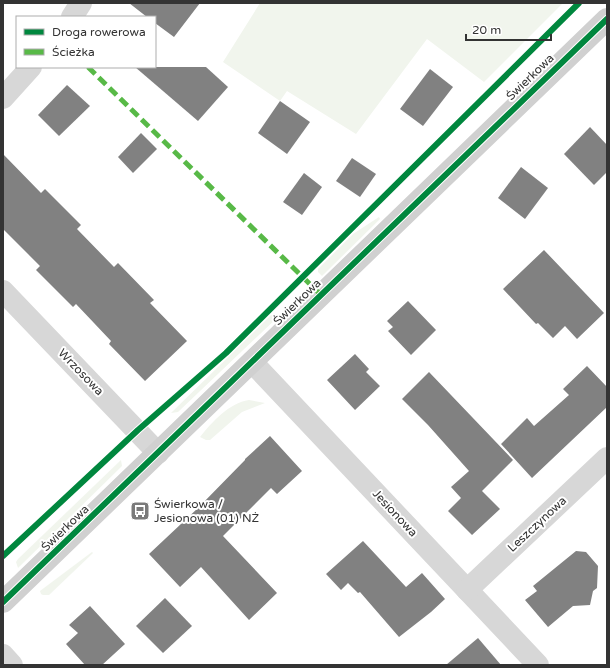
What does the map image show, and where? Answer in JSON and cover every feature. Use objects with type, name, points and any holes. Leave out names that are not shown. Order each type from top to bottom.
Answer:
[{"type":"street","points":[[73,16],[81,3]]},
{"type":"street","name":"Świerkowa","points":[[3,602],[607,19]]},
{"type":"street","points":[[3,98],[30,68]]},
{"type":"street","name":"Wrzosowa","points":[[3,291],[158,453]]},
{"type":"street","name":"Jesionowa","points":[[252,362],[538,665]]},
{"type":"street","name":"Leszczynowa","points":[[467,590],[607,458]]},
{"type":"street","points":[[3,655],[12,665]]},
{"type":"shaded area","points":[[260,3],[563,3],[484,82],[427,39],[356,134],[287,91],[280,101],[223,62]]},
{"type":"shaded area","points":[[379,217],[380,219],[322,276],[318,272],[318,269],[353,234]]},
{"type":"shaded area","points":[[276,314],[279,316],[178,412],[171,413],[271,315]]},
{"type":"shaded area","points":[[249,400],[265,403],[242,412],[210,440],[200,437],[216,419],[228,409]]},
{"type":"shaded area","points":[[121,460],[122,466],[18,568],[16,562],[18,559]]},
{"type":"shaded area","points":[[92,552],[93,553],[49,595],[41,594],[40,591]]},
{"type":"building","points":[[129,3],[200,3],[174,37],[156,24],[156,16],[146,16]]},
{"type":"building","points":[[206,67],[228,87],[198,121],[136,68]]},
{"type":"building","points":[[430,69],[453,87],[423,126],[400,109]]},
{"type":"building","points":[[67,85],[90,106],[59,136],[38,115]]},
{"type":"building","points":[[280,101],[310,122],[287,154],[258,133]]},
{"type":"building","points":[[590,127],[607,145],[607,172],[594,185],[564,154]]},
{"type":"building","points":[[141,133],[157,149],[133,173],[118,157]]},
{"type":"building","points":[[3,154],[41,193],[45,189],[81,225],[77,229],[114,267],[118,263],[154,300],[150,303],[187,341],[145,381],[109,344],[111,341],[76,304],[73,307],[36,270],[40,266],[3,229]]},
{"type":"building","points":[[352,158],[376,174],[360,197],[336,181]]},
{"type":"building","points":[[521,167],[548,188],[525,219],[498,198]]},
{"type":"building","points":[[304,173],[322,187],[302,215],[283,202]]},
{"type":"building","points":[[544,250],[604,313],[577,339],[565,326],[553,338],[538,323],[536,324],[503,289]]},
{"type":"building","points":[[408,301],[436,330],[411,355],[388,331],[393,327],[387,321]]},
{"type":"building","points":[[355,354],[369,369],[366,372],[380,386],[355,410],[327,380]]},
{"type":"building","points":[[587,366],[607,387],[607,407],[532,478],[501,444],[527,418],[534,426],[569,395],[563,389]]},
{"type":"building","points":[[429,372],[513,460],[482,491],[500,509],[472,535],[448,511],[461,498],[451,487],[469,471],[428,425],[402,399]]},
{"type":"building","points":[[270,436],[302,471],[277,494],[271,488],[223,536],[277,593],[249,620],[201,567],[180,587],[149,554],[198,508],[245,459]]},
{"type":"building","points":[[363,541],[406,587],[422,573],[445,599],[399,637],[360,592],[358,593],[348,583],[341,590],[326,574]]},
{"type":"building","points":[[576,551],[586,552],[598,566],[597,588],[593,591],[590,605],[573,606],[548,627],[525,600],[537,591],[533,586]]},
{"type":"building","points":[[165,598],[192,626],[163,653],[136,626]]},
{"type":"building","points":[[90,606],[125,644],[102,665],[85,665],[66,644],[78,633],[69,625]]},
{"type":"building","points":[[478,638],[501,665],[446,665]]},
{"type":"marked path","points":[[89,68],[321,295]]},
{"type":"cycle path","points":[[3,556],[138,430],[226,353],[579,3]]},
{"type":"cycle path","points":[[3,602],[607,19]]},
{"type":"place","name":"Świerkowa / Jesionowa (01) NŻ","points":[[140,511]]}]
